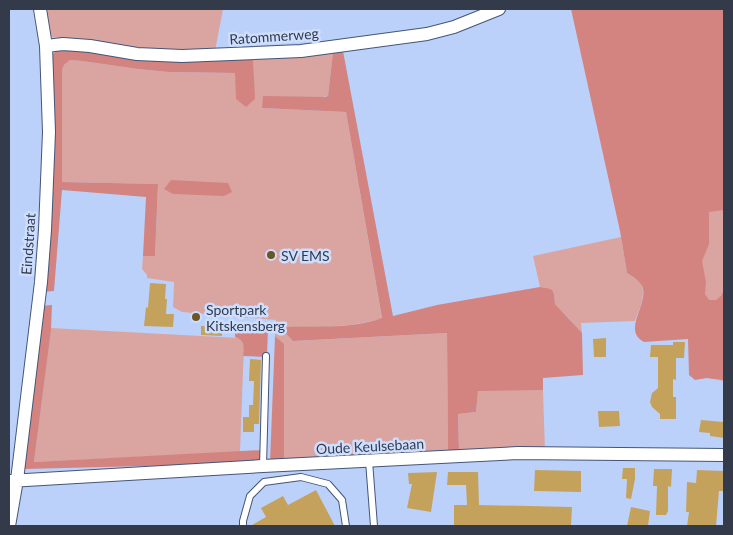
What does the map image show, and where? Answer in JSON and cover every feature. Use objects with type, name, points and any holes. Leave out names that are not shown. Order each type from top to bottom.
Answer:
[{"type":"street","name":"Eindstraat","points":[[9,526],[13,480],[40,282],[45,230],[49,132],[46,46],[40,9]]},
{"type":"street","name":"Ratommerweg","points":[[46,46],[63,44],[90,46],[137,54],[182,56],[301,51],[428,34],[454,27],[499,9]]},
{"type":"street","name":"Oude Keulsebaan","points":[[13,480],[518,454],[724,456]]},
{"type":"lane","points":[[263,466],[266,356]]},
{"type":"lane","points":[[369,461],[374,526]]},
{"type":"lane","points":[[243,526],[250,496],[264,482],[301,477],[328,484],[342,500],[346,526]]},
{"type":"shaded area","points":[[43,9],[223,9],[215,51],[145,50],[52,37],[47,32]]},
{"type":"shaded area","points":[[571,9],[724,9],[724,210],[709,212],[709,244],[702,261],[706,282],[705,294],[709,300],[716,300],[724,290],[724,380],[707,378],[695,380],[689,375],[688,339],[644,342],[635,331],[635,323],[642,300],[642,286],[627,273],[620,231]]},
{"type":"shaded area","points":[[58,50],[253,58],[255,99],[246,107],[236,99],[235,73],[168,72],[70,60],[64,65],[62,70],[62,182],[158,184],[155,256],[143,256],[146,197],[62,190],[54,291],[42,292],[51,55]]},
{"type":"shaded area","points":[[343,51],[393,316],[437,305],[540,287],[552,290],[555,304],[582,333],[583,375],[543,378],[543,390],[478,391],[476,412],[458,414],[459,452],[448,453],[447,333],[293,341],[284,329],[288,327],[359,324],[382,318],[346,112],[262,108],[263,96],[328,96],[333,52]]},
{"type":"shaded area","points":[[333,52],[328,96],[262,108],[346,112],[382,319],[351,325],[325,327],[294,341],[447,333],[448,453],[284,462],[284,345],[275,336],[276,320],[182,312],[173,307],[174,282],[147,278],[142,269],[143,256],[155,256],[158,184],[62,182],[62,70],[64,65],[70,60],[168,72],[235,73],[254,83],[253,58]]},
{"type":"shaded area","points":[[171,180],[228,183],[232,192],[224,196],[173,194],[164,189]]},
{"type":"shaded area","points":[[724,192],[724,381],[707,378],[677,200]]},
{"type":"shaded area","points":[[621,237],[627,273],[638,280],[643,289],[642,300],[635,321],[581,323],[582,333],[555,304],[554,294],[547,288],[540,287],[533,256]]},
{"type":"shaded area","points":[[52,305],[51,330],[34,462],[263,450],[263,463],[24,469],[40,306]]},
{"type":"shaded area","points":[[235,323],[268,328],[267,357],[243,356],[244,347],[242,342],[235,337]]},
{"type":"shaded area","points":[[51,328],[239,338],[244,346],[240,452],[34,462]]},
{"type":"shaded area","points":[[275,336],[284,344],[284,462],[270,462]]},
{"type":"shaded area","points":[[478,390],[543,390],[545,451],[459,452],[458,414],[476,412]]},
{"type":"building","points":[[150,283],[166,284],[166,314],[174,314],[173,327],[144,326]]},
{"type":"building","points":[[208,322],[222,323],[222,336],[201,335],[201,326],[208,326]]},
{"type":"building","points":[[606,338],[606,357],[594,357],[593,339]]},
{"type":"building","points":[[673,342],[685,342],[684,358],[676,358],[676,380],[673,379],[673,397],[676,397],[676,419],[660,419],[660,414],[652,407],[650,402],[652,393],[658,388],[658,357],[650,357],[651,345],[673,345]]},
{"type":"building","points":[[250,359],[261,360],[259,424],[254,424],[254,432],[243,432],[243,417],[249,417],[249,405],[253,405],[254,381],[249,381]]},
{"type":"building","points":[[598,411],[619,411],[620,426],[599,427]]},
{"type":"building","points":[[701,420],[724,422],[724,438],[710,436],[710,433],[699,432]]},
{"type":"building","points":[[623,468],[635,468],[631,499],[626,498],[627,479],[622,479]]},
{"type":"building","points":[[654,469],[672,469],[671,487],[668,486],[668,511],[666,515],[656,515],[657,486],[653,486]]},
{"type":"building","points":[[535,470],[581,471],[581,492],[534,491]]},
{"type":"building","points":[[697,470],[724,471],[724,491],[719,491],[716,526],[687,526],[689,512],[686,512],[687,482],[696,483]]},
{"type":"building","points":[[437,472],[431,512],[407,508],[412,484],[409,484],[408,473]]},
{"type":"building","points":[[448,472],[478,472],[479,505],[572,507],[571,526],[454,526],[454,505],[467,505],[466,485],[447,485]]},
{"type":"building","points":[[316,490],[335,526],[250,526],[266,517],[261,508],[283,496],[288,505]]},
{"type":"building","points":[[631,507],[650,511],[648,526],[627,526]]},
{"type":"place","name":"SV EMS","points":[[271,255]]},
{"type":"place","name":"Sportpark Kitskensberg","points":[[196,317]]}]
